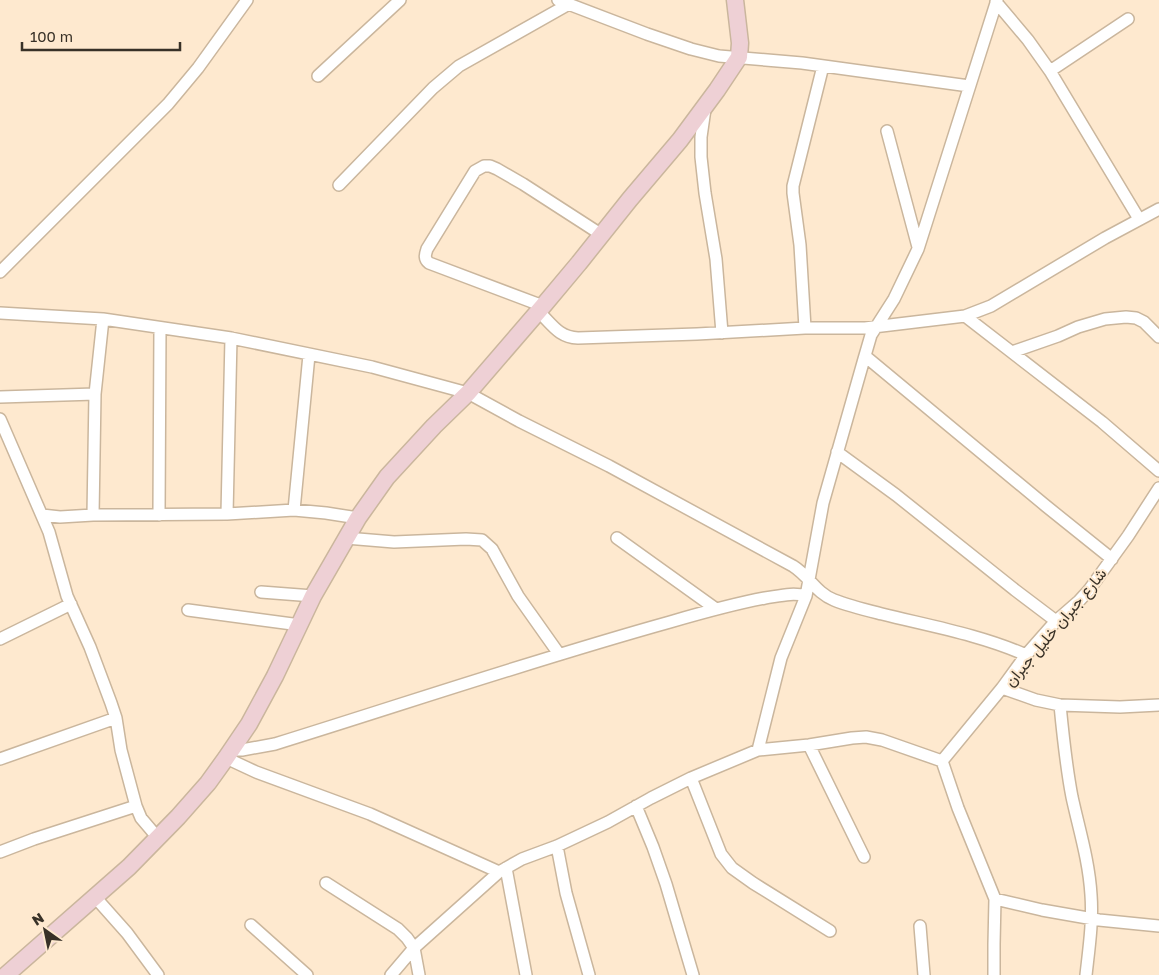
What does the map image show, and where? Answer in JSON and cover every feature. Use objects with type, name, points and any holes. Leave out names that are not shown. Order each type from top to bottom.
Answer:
[{"type":"street","points":[[0,272],[168,104],[198,68],[247,0]]},
{"type":"street","points":[[318,76],[400,0]]},
{"type":"street","points":[[16,972],[129,867],[208,783],[254,716],[276,676],[313,596],[358,518],[387,477],[434,426],[468,393],[602,235],[680,140],[718,90],[739,57],[740,43],[735,0]]},
{"type":"street","points":[[339,185],[446,76],[561,1],[630,28],[691,49],[719,56],[823,66],[969,86]]},
{"type":"street","points":[[996,1],[1028,40],[1050,71],[1139,219]]},
{"type":"street","points":[[758,750],[782,658],[810,582],[816,535],[823,503],[864,356],[871,335],[894,299],[918,249],[996,1]]},
{"type":"street","points":[[1050,71],[1128,19]]},
{"type":"street","points":[[805,328],[800,245],[793,193],[823,66]]},
{"type":"street","points":[[705,106],[701,137],[701,157],[716,259],[722,333]]},
{"type":"street","points":[[887,132],[918,249]]},
{"type":"street","points":[[602,235],[523,184],[490,166],[484,166],[475,171],[425,254],[426,261],[429,263],[540,308],[558,332],[569,338],[805,328],[877,328],[965,316],[991,306],[1043,274],[1159,209]]},
{"type":"street","points":[[0,313],[103,319],[231,338],[372,367],[468,393],[609,466],[793,566],[804,574],[820,592],[834,600],[989,641],[1026,655]]},
{"type":"street","points":[[965,316],[1102,422],[1159,471]]},
{"type":"street","points":[[1012,352],[1078,327],[1112,318],[1136,318],[1144,322],[1159,336]]},
{"type":"street","points":[[93,515],[95,394],[103,319]]},
{"type":"street","points":[[159,515],[160,328]]},
{"type":"street","points":[[227,514],[231,338]]},
{"type":"street","points":[[294,510],[309,355]]},
{"type":"street","points":[[864,356],[1112,559]]},
{"type":"street","points":[[0,397],[95,394]]},
{"type":"street","points":[[1,426],[50,532],[67,596],[90,646],[116,718],[136,806],[141,818],[158,838]]},
{"type":"street","points":[[837,452],[896,495],[1056,621]]},
{"type":"street","name":"شارع جبران خليل جبران","points":[[942,761],[1002,688],[1026,655],[1056,621],[1089,590],[1128,536],[1159,488]]},
{"type":"street","points":[[42,515],[60,517],[227,514],[294,510],[358,518]]},
{"type":"street","points":[[346,538],[394,542],[482,540],[492,549],[518,596],[559,654]]},
{"type":"street","points":[[617,538],[716,609]]},
{"type":"street","points":[[261,592],[313,596]]},
{"type":"street","points":[[229,754],[275,744],[559,654],[716,609],[747,601],[789,594],[806,596]]},
{"type":"street","points":[[0,639],[71,604]]},
{"type":"street","points":[[188,610],[300,625]]},
{"type":"street","points":[[1002,688],[1036,700],[1060,705],[1159,705]]},
{"type":"street","points":[[1060,705],[1072,795],[1086,858],[1091,894],[1092,918],[1086,975]]},
{"type":"street","points":[[0,759],[116,718]]},
{"type":"street","points":[[391,975],[414,948],[502,870],[522,859],[557,846],[608,822],[691,778],[758,750],[866,737],[882,740],[942,761],[958,808],[995,899],[994,975]]},
{"type":"street","points":[[808,745],[864,857]]},
{"type":"street","points":[[229,754],[256,772],[370,814],[502,870]]},
{"type":"street","points":[[691,778],[721,854],[732,868],[830,931]]},
{"type":"street","points":[[0,852],[136,806]]},
{"type":"street","points":[[636,806],[653,846],[666,884],[693,975]]},
{"type":"street","points":[[557,846],[566,893],[589,975]]},
{"type":"street","points":[[502,870],[526,975]]},
{"type":"street","points":[[326,883],[398,929],[414,948],[419,975]]},
{"type":"street","points":[[95,897],[127,933],[158,975]]},
{"type":"street","points":[[995,899],[1042,910],[1159,926]]},
{"type":"street","points":[[251,925],[306,975]]},
{"type":"street","points":[[920,926],[924,975]]}]
